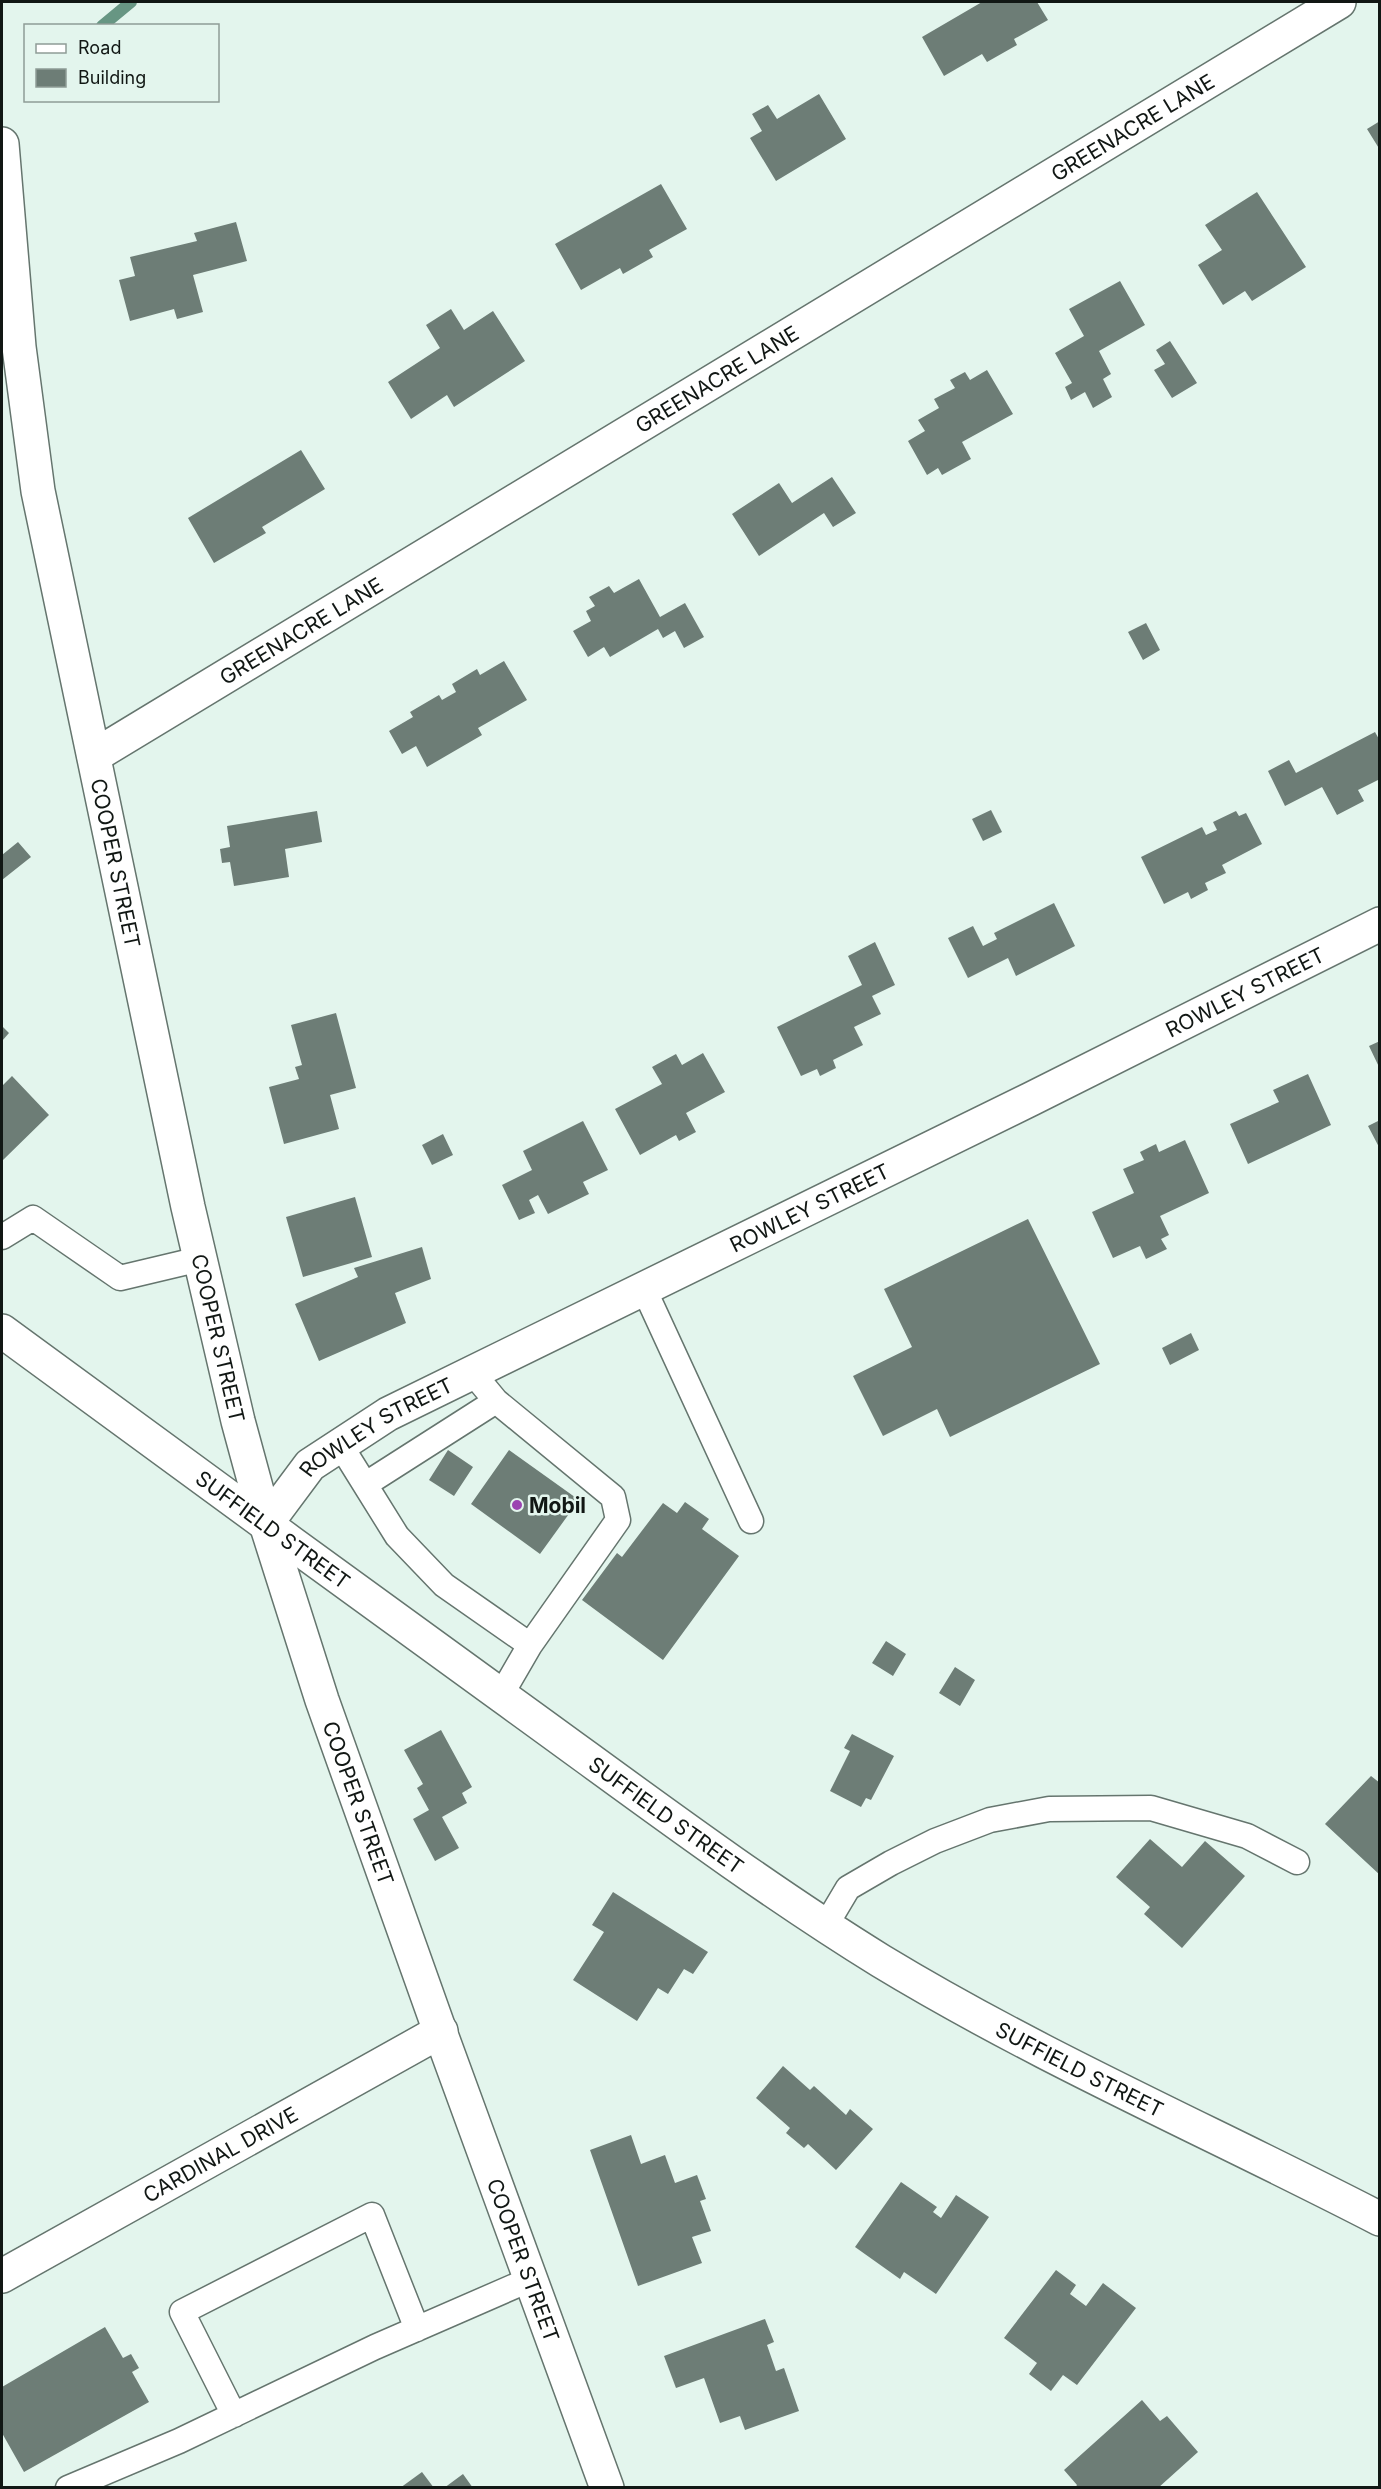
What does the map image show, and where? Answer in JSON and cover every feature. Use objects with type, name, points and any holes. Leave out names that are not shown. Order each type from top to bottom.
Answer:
[{"type":"street","name":"GREENACRE LANE","points":[[94,756],[1339,2]]},
{"type":"street","name":"COOPER STREET","points":[[2,144],[11,275],[35,470],[200,1259],[238,1421],[266,1524],[322,1700],[607,2487]]},
{"type":"street","name":"ROWLEY STREET","points":[[266,1524],[310,1465],[387,1414],[1031,1099],[1380,924]]},
{"type":"street","name":"SUFFIELD STREET","points":[[2,1331],[713,1848],[826,1925],[882,1961],[1038,2049],[1380,2219]]},
{"type":"street","name":"CARDINAL DRIVE","points":[[2,2276],[441,2031]]},
{"type":"lane","points":[[2,1237],[33,1218],[120,1278],[200,1259]]},
{"type":"lane","points":[[644,1289],[752,1521]]},
{"type":"lane","points":[[472,1372],[496,1401],[613,1497],[618,1520],[530,1645],[501,1695]]},
{"type":"lane","points":[[366,1484],[496,1401]]},
{"type":"lane","points":[[341,1446],[397,1536],[444,1585],[530,1645]]},
{"type":"lane","points":[[826,1925],[848,1888],[935,1840],[990,1820],[1049,1809],[1151,1808],[1247,1836],[1297,1862]]},
{"type":"lane","points":[[234,2415],[182,2312],[372,2215],[417,2330]]},
{"type":"lane","points":[[68,2487],[179,2441],[531,2279]]},
{"type":"building","points":[[982,2],[1037,2],[1048,20],[1014,39],[1017,45],[987,62],[982,54],[944,76],[922,37]]},
{"type":"building","points":[[819,94],[846,139],[776,181],[750,138],[762,131],[752,114],[768,105],[777,119]]},
{"type":"building","points":[[1380,121],[1380,150],[1367,129]]},
{"type":"building","points":[[661,184],[687,229],[649,250],[653,257],[623,274],[620,268],[581,290],[555,244]]},
{"type":"building","points":[[1257,192],[1306,267],[1252,301],[1245,291],[1223,305],[1198,265],[1222,250],[1205,225]]},
{"type":"building","points":[[236,222],[247,261],[193,275],[203,312],[177,319],[174,309],[130,321],[119,280],[135,276],[130,257],[197,241],[194,233]]},
{"type":"building","points":[[1120,281],[1145,325],[1099,351],[1111,374],[1103,379],[1112,397],[1093,408],[1085,392],[1071,400],[1065,387],[1072,383],[1055,353],[1084,336],[1069,309]]},
{"type":"building","points":[[451,309],[464,330],[493,311],[525,361],[454,407],[447,395],[411,419],[388,382],[440,348],[426,325]]},
{"type":"building","points":[[1170,341],[1197,383],[1172,398],[1154,370],[1165,364],[1156,350]]},
{"type":"building","points":[[987,370],[1013,414],[962,442],[971,459],[942,475],[938,468],[927,475],[908,441],[925,431],[918,420],[939,408],[934,399],[955,388],[950,380],[965,372],[970,380]]},
{"type":"building","points":[[301,450],[325,489],[262,527],[266,533],[214,563],[188,518]]},
{"type":"building","points":[[832,477],[856,513],[833,527],[824,513],[759,556],[732,514],[779,483],[792,503]]},
{"type":"building","points":[[639,579],[660,617],[685,603],[704,637],[684,648],[675,631],[663,638],[658,629],[610,657],[604,647],[588,657],[573,631],[591,621],[586,611],[595,606],[589,597],[609,586],[614,593]]},
{"type":"building","points":[[1146,623],[1160,650],[1143,660],[1128,632]]},
{"type":"building","points":[[504,661],[527,700],[478,728],[482,735],[427,767],[416,746],[402,754],[389,731],[413,717],[410,712],[439,695],[442,700],[456,692],[452,684],[477,669],[480,675]]},
{"type":"building","points":[[1375,732],[1380,741],[1380,779],[1358,790],[1364,801],[1337,815],[1322,787],[1285,806],[1268,771],[1289,760],[1296,773]]},
{"type":"building","points":[[991,810],[1002,832],[983,841],[972,819]]},
{"type":"building","points":[[317,811],[322,842],[285,849],[289,877],[234,886],[230,862],[222,863],[220,849],[230,847],[227,826]]},
{"type":"building","points":[[1236,811],[1239,816],[1246,813],[1262,844],[1222,865],[1226,873],[1205,883],[1208,890],[1191,899],[1188,892],[1164,904],[1141,857],[1202,827],[1206,835],[1217,830],[1213,822]]},
{"type":"building","points":[[18,842],[31,857],[2,880],[2,855]]},
{"type":"building","points":[[1054,903],[1075,946],[1016,976],[1008,958],[968,978],[948,938],[973,926],[983,946],[997,939],[994,933]]},
{"type":"building","points":[[875,942],[895,985],[872,996],[881,1014],[854,1027],[863,1045],[833,1060],[836,1068],[820,1076],[817,1069],[801,1076],[777,1027],[862,985],[848,956]]},
{"type":"building","points":[[336,1013],[356,1088],[330,1095],[339,1129],[284,1144],[269,1087],[299,1079],[295,1067],[302,1065],[291,1025]]},
{"type":"building","points":[[2,1026],[9,1033],[2,1041]]},
{"type":"building","points":[[1380,1041],[1380,1069],[1369,1046]]},
{"type":"building","points":[[703,1053],[725,1092],[686,1113],[696,1132],[679,1141],[676,1135],[640,1155],[615,1109],[662,1084],[652,1067],[676,1054],[682,1065]]},
{"type":"building","points":[[1308,1074],[1331,1125],[1248,1164],[1230,1124],[1279,1102],[1273,1090]]},
{"type":"building","points":[[12,1076],[49,1115],[2,1161],[2,1086]]},
{"type":"building","points":[[1380,1120],[1380,1149],[1368,1126]]},
{"type":"building","points":[[583,1121],[608,1170],[583,1182],[589,1194],[548,1214],[538,1195],[529,1200],[535,1213],[519,1220],[502,1185],[532,1170],[523,1151]]},
{"type":"building","points":[[443,1134],[453,1155],[432,1165],[422,1145]]},
{"type":"building","points":[[1185,1140],[1209,1193],[1160,1216],[1169,1235],[1161,1239],[1167,1249],[1146,1259],[1140,1246],[1113,1258],[1092,1212],[1134,1193],[1123,1169],[1144,1160],[1140,1152],[1156,1144],[1159,1152]]},
{"type":"building","points":[[355,1197],[372,1257],[303,1277],[286,1217]]},
{"type":"building","points":[[1028,1219],[1100,1364],[950,1437],[937,1409],[883,1436],[853,1376],[912,1347],[884,1289]]},
{"type":"building","points":[[422,1247],[431,1279],[395,1293],[406,1323],[319,1361],[295,1304],[358,1277],[354,1268]]},
{"type":"building","points":[[1191,1333],[1199,1350],[1170,1365],[1162,1348]]},
{"type":"building","points":[[448,1450],[473,1467],[454,1496],[429,1480]]},
{"type":"building","points":[[509,1450],[579,1500],[540,1554],[471,1504]]},
{"type":"building","points":[[685,1502],[709,1519],[702,1529],[739,1556],[663,1660],[582,1600],[617,1553],[622,1557],[663,1503],[677,1513]]},
{"type":"building","points":[[886,1641],[906,1654],[893,1676],[872,1663]]},
{"type":"building","points":[[955,1667],[975,1680],[960,1706],[939,1693]]},
{"type":"building","points":[[441,1730],[472,1787],[462,1793],[467,1803],[442,1817],[459,1848],[435,1861],[413,1819],[429,1810],[417,1788],[423,1784],[404,1750]]},
{"type":"building","points":[[852,1734],[894,1756],[871,1800],[866,1798],[861,1807],[830,1791],[850,1751],[844,1748]]},
{"type":"building","points":[[1371,1776],[1380,1783],[1380,1875],[1325,1824]]},
{"type":"building","points":[[1150,1839],[1182,1867],[1205,1841],[1245,1876],[1182,1948],[1144,1914],[1150,1907],[1116,1877]]},
{"type":"building","points":[[613,1892],[708,1952],[693,1974],[684,1969],[668,1994],[658,1988],[637,2021],[573,1980],[604,1932],[592,1925]]},
{"type":"building","points":[[783,2066],[810,2090],[814,2086],[846,2115],[850,2109],[873,2129],[836,2170],[808,2144],[804,2148],[786,2133],[790,2128],[756,2098]]},
{"type":"building","points":[[631,2135],[641,2164],[665,2155],[675,2183],[697,2175],[706,2199],[700,2201],[711,2231],[692,2237],[702,2263],[638,2286],[590,2150]]},
{"type":"building","points":[[901,2182],[937,2207],[933,2212],[941,2218],[956,2195],[989,2217],[936,2294],[904,2272],[900,2279],[855,2247]]},
{"type":"building","points":[[1056,2270],[1076,2285],[1070,2294],[1086,2306],[1103,2283],[1136,2308],[1077,2385],[1063,2375],[1051,2391],[1029,2374],[1037,2363],[1004,2338]]},
{"type":"building","points":[[765,2319],[774,2342],[767,2345],[776,2371],[784,2368],[799,2411],[745,2430],[740,2416],[720,2423],[704,2378],[676,2388],[664,2356]]},
{"type":"building","points":[[105,2327],[123,2358],[131,2354],[139,2368],[132,2372],[149,2402],[24,2472],[2,2433],[2,2387]]},
{"type":"building","points":[[1142,2400],[1160,2421],[1167,2416],[1198,2452],[1158,2488],[1075,2488],[1077,2485],[1064,2470]]},
{"type":"building","points":[[422,2472],[434,2488],[400,2488]]},
{"type":"building","points":[[463,2474],[473,2488],[444,2488]]},
{"type":"waterway","points":[[104,24],[131,2]]},
{"type":"place","name":"Mobil","points":[[517,1505]]}]
